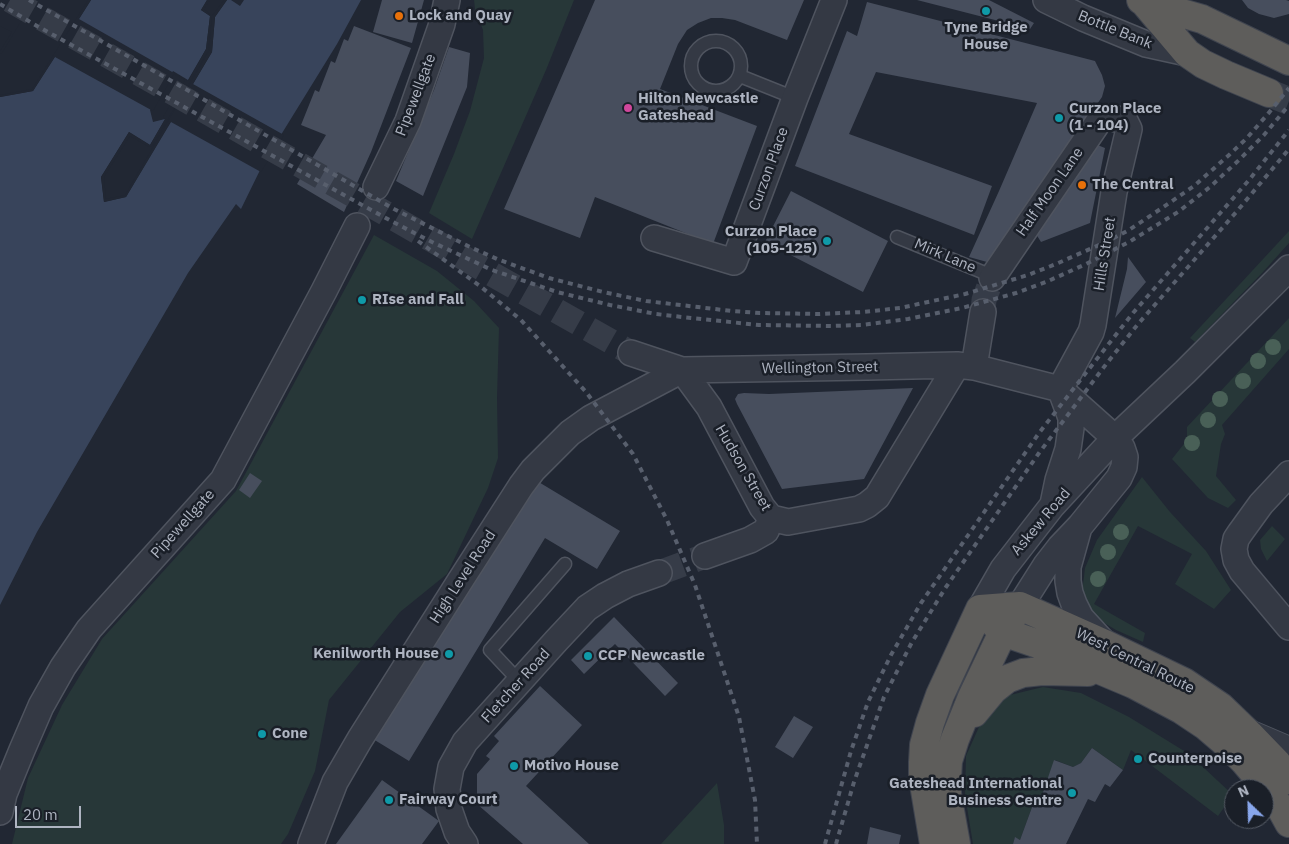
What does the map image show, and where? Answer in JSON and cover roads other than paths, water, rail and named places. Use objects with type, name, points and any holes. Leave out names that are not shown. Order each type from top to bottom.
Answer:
[{"type":"highway","points":[[1142,1],[1187,53],[1202,64],[1269,93]]},
{"type":"highway","points":[[1142,1],[1202,19],[1289,61]]},
{"type":"highway","points":[[956,844],[947,794],[948,761],[954,739],[972,697],[1003,632],[1020,606]]},
{"type":"highway","name":"West Central Route","points":[[980,609],[1020,606],[1106,644],[1184,682],[1221,707],[1250,734],[1289,780]]},
{"type":"highway","points":[[980,609],[1003,632]]},
{"type":"highway","name":"Askew Road","points":[[934,844],[924,778],[924,745],[940,695],[980,609]]},
{"type":"highway","name":"West Central Route","points":[[1003,632],[1038,644],[1133,684],[1182,710],[1206,726],[1249,767],[1289,822]]},
{"type":"highway","points":[[954,739],[993,690],[1007,680],[1023,673],[1042,670],[1104,673]]},
{"type":"street","name":"Pipewellgate","points":[[376,187],[408,121],[442,24],[447,0]]},
{"type":"street","name":"Curzon Place","points":[[662,235],[734,262],[834,0]]},
{"type":"street","name":"Bottle Bank","points":[[1046,0],[1083,18],[1146,44],[1187,53]]},
{"type":"street","name":"Half Moon Lane","points":[[992,277],[1099,121],[1108,117],[1116,119]]},
{"type":"street","name":"Hills Street","points":[[1060,388],[1094,325],[1114,192],[1128,129],[1125,121],[1116,119]]},
{"type":"street","name":"Pipewellgate","points":[[0,812],[4,794],[41,706],[63,667],[89,629],[223,480],[357,226]]},
{"type":"street","name":"Askew Road","points":[[980,609],[1003,569],[1052,506],[1120,448],[1185,372],[1289,268]]},
{"type":"street","points":[[966,366],[982,312]]},
{"type":"street","points":[[631,352],[682,370]]},
{"type":"street","name":"Wellington Street","points":[[682,370],[966,366],[1060,388]]},
{"type":"street","name":"Hudson Street","points":[[682,370],[709,408],[762,507],[771,518],[788,522],[859,509],[877,497],[966,366]]},
{"type":"street","name":"High Level Road","points":[[311,844],[336,782],[360,739],[533,470],[570,433],[591,418],[682,370]]},
{"type":"street","points":[[1060,388],[1120,448]]},
{"type":"street","points":[[1052,506],[1068,449],[1071,428],[1071,418],[1060,388]]},
{"type":"street","name":"Askew Road","points":[[1020,606],[1046,565],[1118,478],[1124,467],[1120,448]]},
{"type":"street","points":[[1289,474],[1261,504],[1240,533],[1235,544],[1235,555],[1238,565],[1289,627]]},
{"type":"street","points":[[704,556],[750,540],[766,530],[771,518]]},
{"type":"street","name":"Askew Road","points":[[1080,526],[1068,567],[1070,593],[1081,618],[1106,644]]},
{"type":"street","name":"Fletcher Road","points":[[466,844],[457,832],[449,809],[446,789],[451,767],[466,742],[587,608],[628,584],[659,573]]},
{"type":"street","points":[[1250,734],[1289,752]]},
{"type":"lane","points":[[710,41],[728,42],[739,53],[742,62],[740,76],[732,86],[724,90],[706,89],[698,84],[690,68],[695,50],[702,44],[710,41]]},
{"type":"lane","points":[[740,76],[795,98]]},
{"type":"lane","name":"Mirk Lane","points":[[897,236],[992,277]]},
{"type":"lane","points":[[520,682],[490,650],[565,564]]},
{"type":"water","points":[[91,0],[207,0],[201,10],[210,16],[206,49],[188,80],[173,71],[150,110],[153,122],[165,119],[150,145],[129,132],[101,177],[104,202],[126,197],[212,52],[215,17],[227,0],[231,0],[240,6],[244,0],[361,0],[337,44],[263,164],[241,209],[236,204],[188,273],[37,532],[0,605],[0,97],[33,91]]},
{"type":"tunnel","points":[[10,0],[631,353]]},
{"type":"tunnel","points":[[1269,93],[1289,101]]},
{"type":"tunnel","points":[[983,312],[984,300],[992,278]]},
{"type":"tunnel","points":[[659,573],[705,556]]},
{"type":"railway","points":[[29,0],[394,209],[497,259],[549,278],[646,301],[760,313],[820,314],[900,308],[965,294],[1028,275],[1056,264],[1129,230],[1194,186],[1246,139],[1289,88]]},
{"type":"railway","points":[[0,4],[393,222],[492,270],[557,292],[610,305],[656,314],[759,325],[862,325],[908,319],[962,308],[1016,293],[1046,282],[1129,242],[1178,212],[1210,187],[1239,160],[1264,135],[1289,105]]},
{"type":"railway","points":[[825,844],[851,751],[868,702],[891,655],[921,603],[1039,433],[1133,313],[1249,180],[1289,130]]},
{"type":"railway","points":[[836,844],[854,782],[884,697],[912,642],[946,587],[1039,453],[1107,363],[1138,324],[1289,149]]},
{"type":"railway","points":[[418,241],[480,286],[521,320],[586,392],[633,454],[667,520],[695,585],[739,717],[755,800],[757,844]]},
{"type":"place","name":"Tyne Bridge House","points":[[986,11]]},
{"type":"place","name":"Lock and Quay","points":[[399,16]]},
{"type":"place","name":"Hilton Newcastle Gateshead","points":[[628,108]]},
{"type":"place","name":"Curzon Place (1 - 104)","points":[[1059,118]]},
{"type":"place","name":"The Central","points":[[1082,185]]},
{"type":"place","name":"Curzon Place (105-125)","points":[[827,241]]},
{"type":"place","name":"RIse and Fall","points":[[362,300]]},
{"type":"place","name":"Kenilworth House","points":[[449,654]]},
{"type":"place","name":"CCP Newcastle","points":[[588,656]]},
{"type":"place","name":"Cone","points":[[262,734]]},
{"type":"place","name":"Counterpoise","points":[[1138,759]]},
{"type":"place","name":"Motivo House","points":[[514,766]]},
{"type":"place","name":"Gateshead International Business Centre","points":[[1072,793]]},
{"type":"place","name":"Fairway Court","points":[[389,800]]}]
